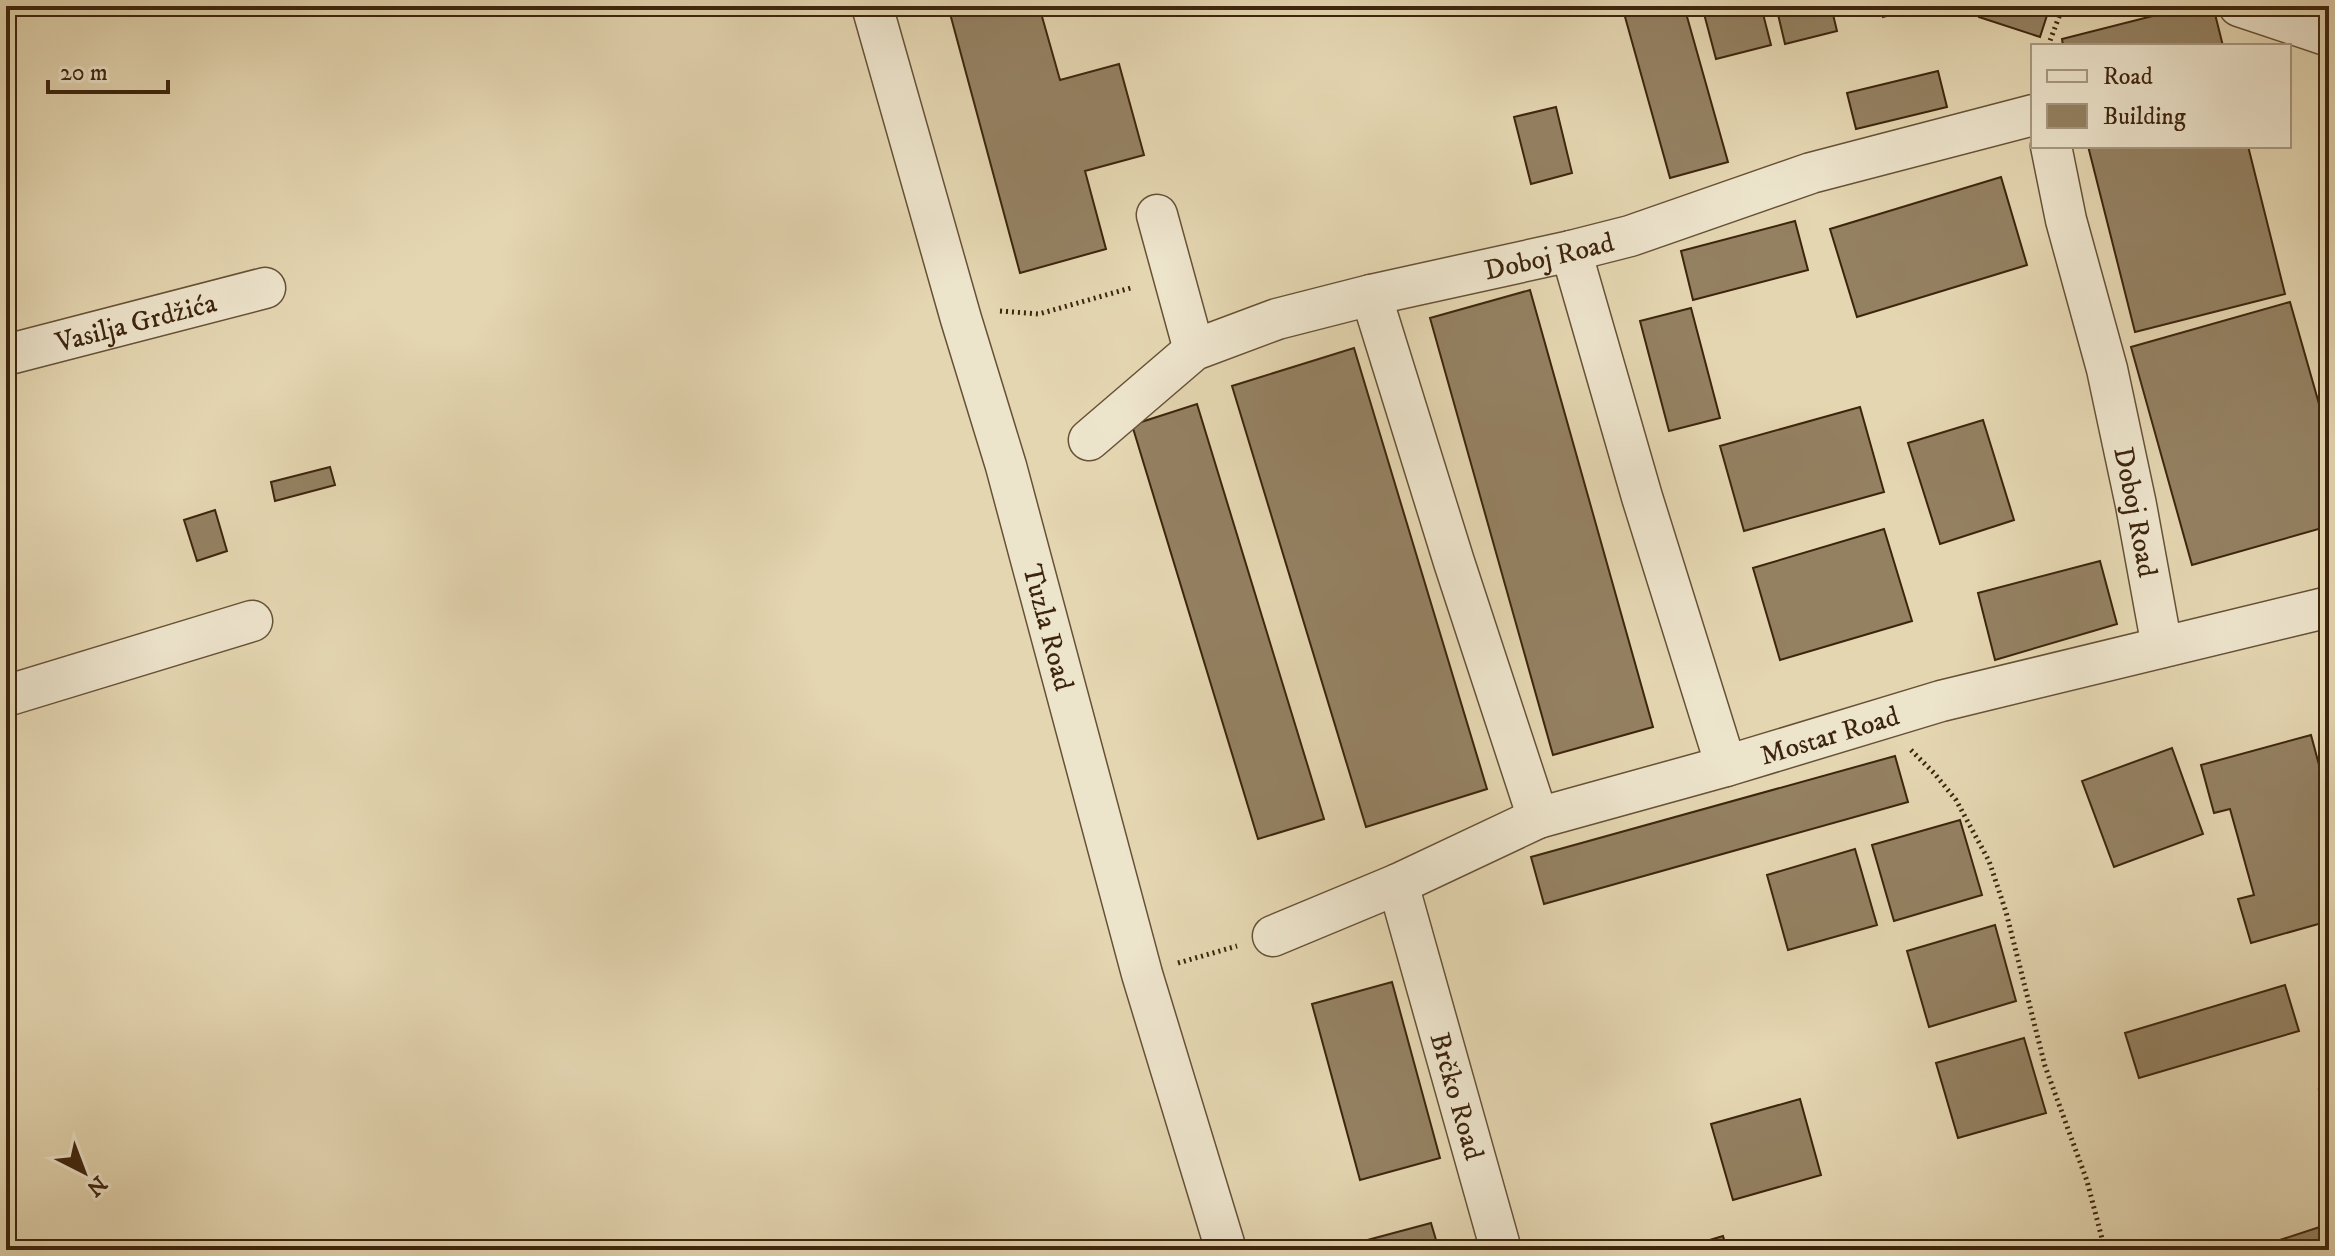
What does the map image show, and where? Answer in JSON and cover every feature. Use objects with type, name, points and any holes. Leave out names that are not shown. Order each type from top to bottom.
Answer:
[{"type":"street","name":"Tuzla Road","points":[[872,6],[1006,466],[1142,974],[1226,1250]]},
{"type":"street","points":[[2239,6],[2329,36]]},
{"type":"street","name":"Doboj Road","points":[[1089,440],[1194,350],[1277,319],[1630,236],[1811,173],[2031,116]]},
{"type":"street","name":"Doboj Road","points":[[2051,148],[2066,220],[2107,369],[2162,647]]},
{"type":"street","points":[[1157,215],[1194,350]]},
{"type":"street","points":[[1571,251],[1642,497],[1726,766]]},
{"type":"street","name":"Vasilja Grdžića","points":[[6,355],[265,288]]},
{"type":"street","points":[[1371,295],[1538,818]]},
{"type":"street","name":"Mostar Road","points":[[1273,936],[1398,884],[1538,818],[1726,766],[1941,701],[2329,607]]},
{"type":"street","points":[[6,696],[252,621]]},
{"type":"street","name":"Brčko Road","points":[[1398,884],[1501,1250]]},
{"type":"path","points":[[2049,44],[2063,6]]},
{"type":"path","points":[[961,319],[993,310],[1039,314],[1174,276]]},
{"type":"path","points":[[1889,716],[1902,741],[1956,800],[1989,861],[2006,912],[2045,1066],[2087,1181],[2105,1250]]},
{"type":"path","points":[[1142,974],[1273,936]]},
{"type":"path","points":[[2320,1088],[2329,1115]]},
{"type":"building","points":[[948,6],[1039,6],[1060,80],[1119,64],[1144,155],[1085,171],[1106,249],[1020,273]]},
{"type":"building","points":[[1622,6],[1684,6],[1728,162],[1670,178]]},
{"type":"building","points":[[1702,6],[1761,6],[1771,45],[1716,59]]},
{"type":"building","points":[[1776,6],[1831,6],[1837,31],[1785,44]]},
{"type":"building","points":[[1880,6],[1920,6],[1883,17]]},
{"type":"building","points":[[1982,6],[2050,6],[2040,37],[1979,17]]},
{"type":"building","points":[[2192,6],[2213,6],[2222,44],[2063,44],[2062,39]]},
{"type":"building","points":[[1938,71],[1947,107],[1856,129],[1847,93]]},
{"type":"building","points":[[1556,107],[1572,173],[1531,184],[1514,117]]},
{"type":"building","points":[[2089,148],[2248,148],[2285,294],[2135,332]]},
{"type":"building","points":[[2001,177],[2027,265],[1857,317],[1830,229]]},
{"type":"building","points":[[1795,221],[1808,270],[1693,300],[1681,251]]},
{"type":"building","points":[[1530,290],[1653,727],[1553,755],[1430,318]]},
{"type":"building","points":[[2290,302],[2329,439],[2329,526],[2192,565],[2131,347]]},
{"type":"building","points":[[1691,308],[1720,418],[1669,431],[1640,321]]},
{"type":"building","points":[[1354,348],[1487,789],[1366,827],[1232,386]]},
{"type":"building","points":[[1197,404],[1324,819],[1258,839],[1132,425]]},
{"type":"building","points":[[1860,407],[1884,492],[1744,531],[1720,446]]},
{"type":"building","points":[[1983,420],[2014,520],[1940,544],[1908,443]]},
{"type":"building","points":[[330,467],[335,485],[275,501],[271,482]]},
{"type":"building","points":[[215,510],[227,551],[197,561],[184,520]]},
{"type":"building","points":[[1884,529],[1912,621],[1780,660],[1753,568]]},
{"type":"building","points":[[2100,561],[2117,624],[1995,660],[1978,593]]},
{"type":"building","points":[[2311,735],[2329,802],[2329,921],[2251,943],[2238,899],[2254,895],[2230,809],[2214,813],[2201,765]]},
{"type":"building","points":[[2172,748],[2203,834],[2114,867],[2082,781]]},
{"type":"building","points":[[1895,756],[1908,802],[1544,904],[1531,857]]},
{"type":"building","points":[[1960,820],[1982,895],[1894,921],[1872,845]]},
{"type":"building","points":[[1855,849],[1877,925],[1788,950],[1767,875]]},
{"type":"building","points":[[1995,925],[2016,1001],[1929,1027],[1907,951]]},
{"type":"building","points":[[1392,982],[1440,1158],[1360,1180],[1312,1004]]},
{"type":"building","points":[[2285,985],[2299,1031],[2139,1078],[2125,1033]]},
{"type":"building","points":[[2024,1038],[2046,1113],[1958,1138],[1936,1063]]},
{"type":"building","points":[[1800,1099],[1821,1175],[1733,1200],[1711,1124]]},
{"type":"building","points":[[1431,1223],[1439,1250],[1330,1250]]},
{"type":"building","points":[[2329,1224],[2329,1250],[2249,1250]]},
{"type":"building","points":[[1723,1236],[1727,1250],[1676,1250]]}]
